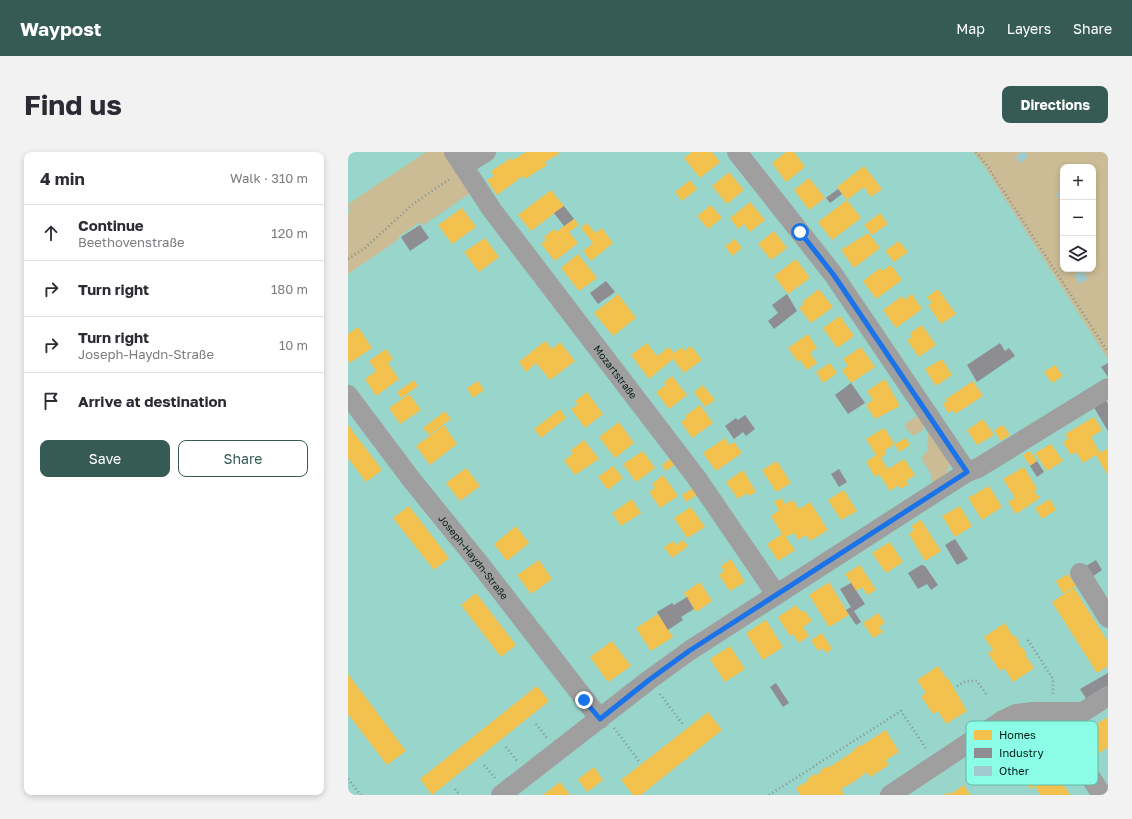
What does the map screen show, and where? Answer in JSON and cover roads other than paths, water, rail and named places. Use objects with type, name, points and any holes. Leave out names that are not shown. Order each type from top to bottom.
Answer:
[{"type":"street","points":[[461,162],[486,152]]},
{"type":"street","points":[[738,152],[833,274],[967,472]]},
{"type":"street","name":"Mozartstraße","points":[[461,162],[492,210],[696,477],[776,594]]},
{"type":"street","points":[[499,788],[602,718],[649,680],[776,594],[967,472],[978,468],[1108,388]]},
{"type":"street","name":"Joseph-Haydn-Straße","points":[[348,395],[411,479],[602,718]]},
{"type":"street","points":[[1080,573],[1108,618]]},
{"type":"street","points":[[1002,721],[1016,714],[1032,712],[1082,712],[1108,696]]},
{"type":"street","points":[[1053,713],[1056,721]]},
{"type":"street","points":[[890,795],[966,745]]},
{"type":"street","points":[[1096,785],[1102,795]]}]
